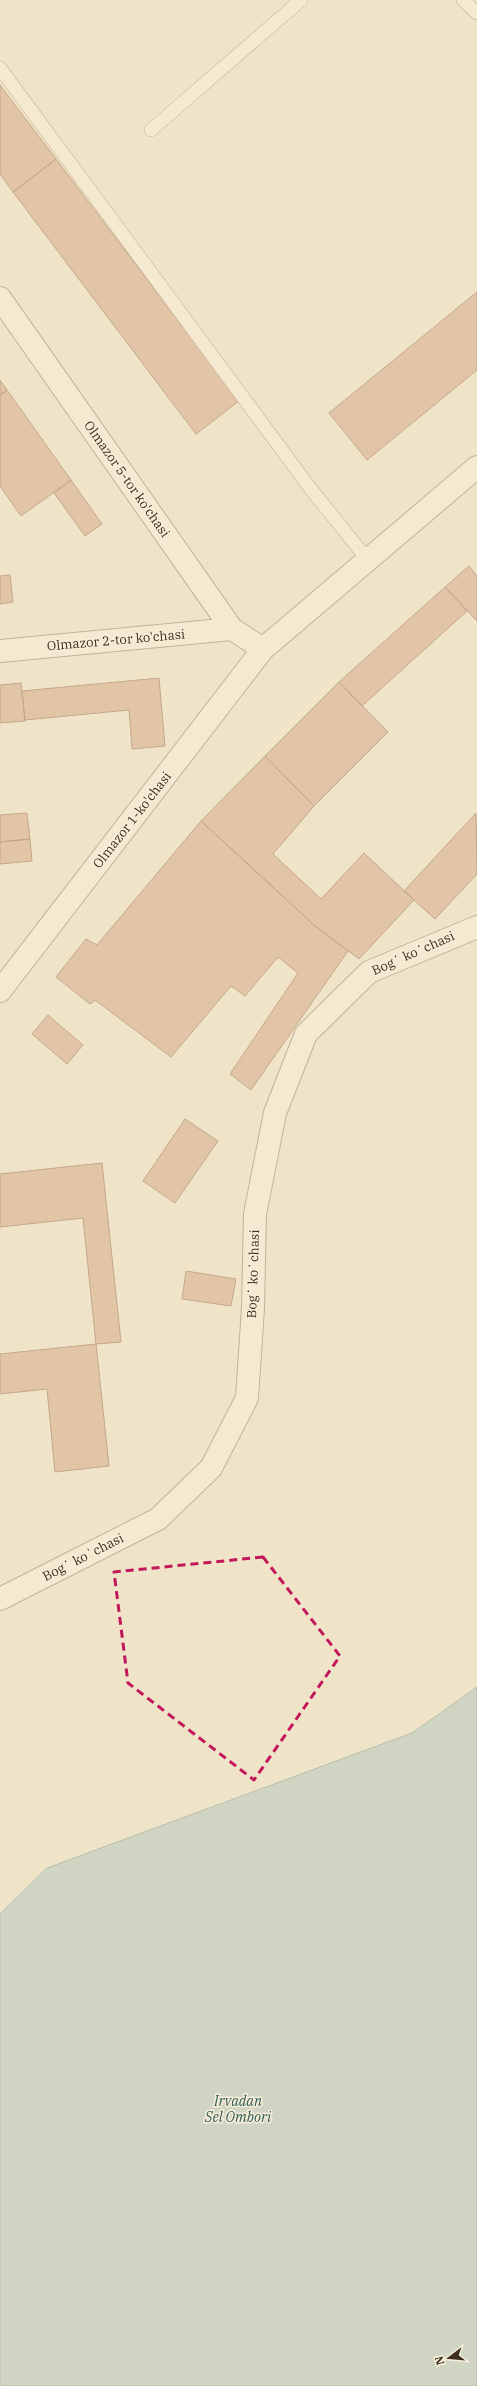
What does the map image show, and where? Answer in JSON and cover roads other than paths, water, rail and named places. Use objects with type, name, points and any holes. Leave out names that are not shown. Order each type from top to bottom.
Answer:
[{"type":"street","name":"Olmazor 5-tor ko'chasi","points":[[0,298],[232,629],[263,649]]},
{"type":"street","name":"Olmazor 1-ko'chasi","points":[[0,991],[263,649],[366,559],[477,467]]},
{"type":"street","name":"Olmazor 2-tor ko'chasi","points":[[0,651],[232,629]]},
{"type":"street","name":"Bogʻ koʻchasi","points":[[0,1599],[158,1519],[211,1468],[247,1398],[253,1308],[255,1214],[275,1113],[306,1034],[369,972],[477,927]]},
{"type":"lane","points":[[150,130],[301,0]]},
{"type":"lane","points":[[463,0],[477,13]]},
{"type":"lane","points":[[0,68],[310,488],[366,559]]},
{"type":"water","name":"Irvadan Sel Ombori","points":[[477,1687],[477,2386],[0,2386],[0,1914],[47,1868],[412,1733]]}]
